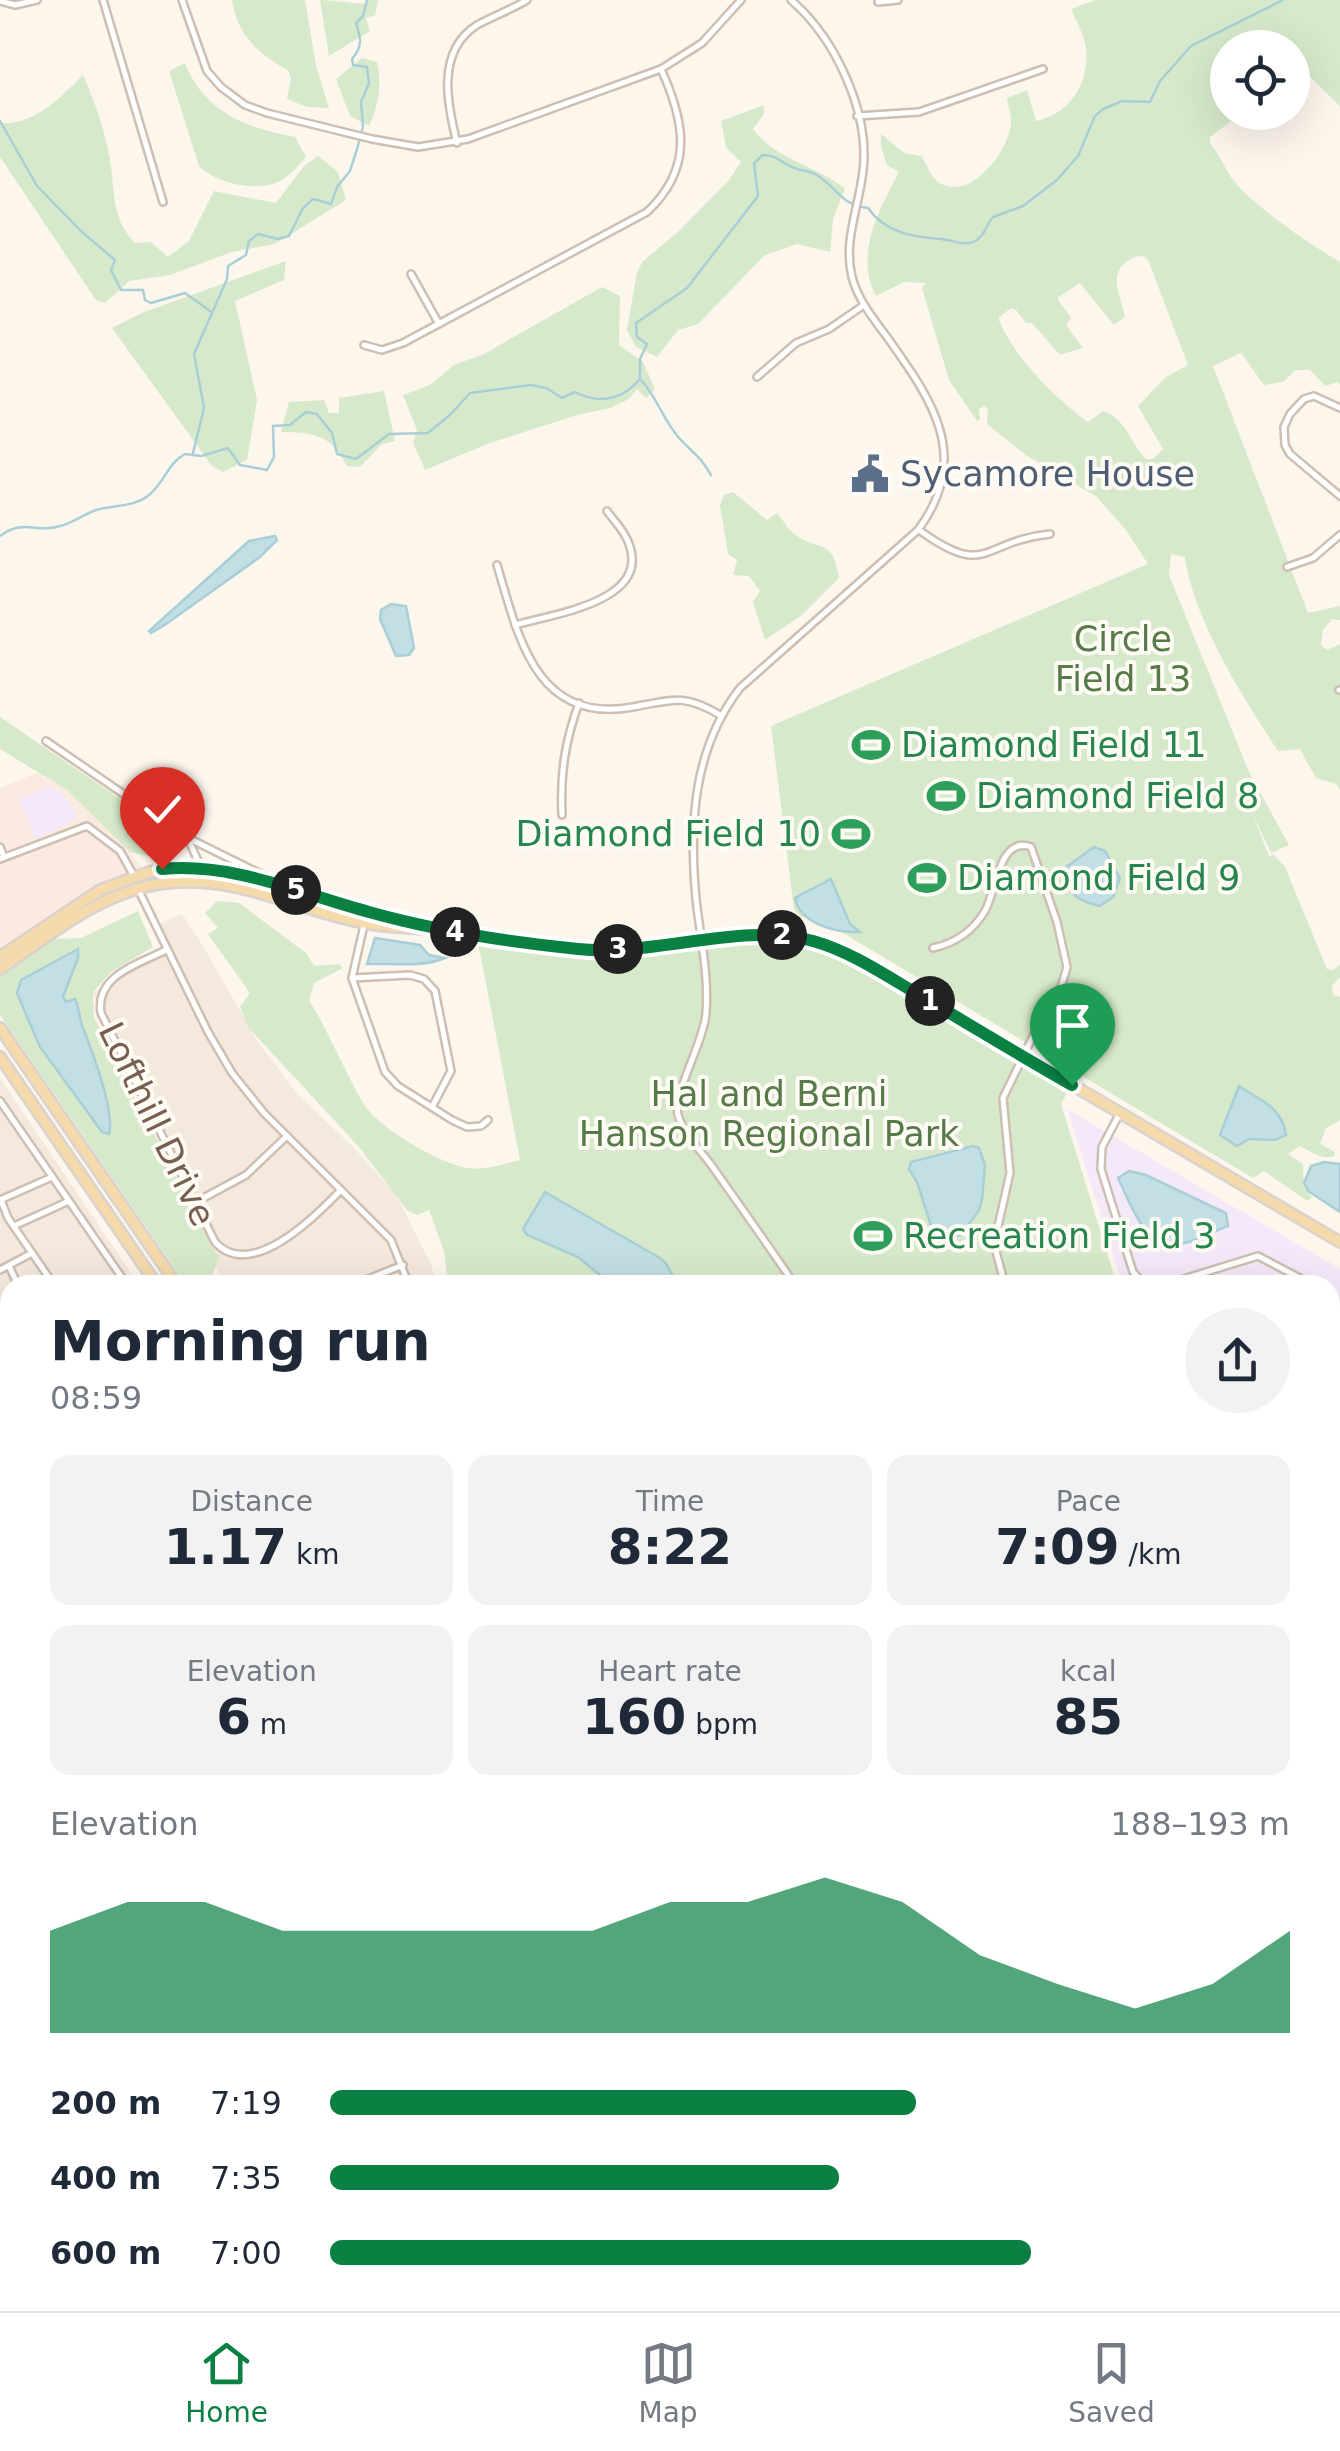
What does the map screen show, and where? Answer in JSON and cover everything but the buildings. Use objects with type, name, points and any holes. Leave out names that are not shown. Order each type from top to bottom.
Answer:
[{"type":"main road","points":[[138,888],[147,880],[185,868]]},
{"type":"main road","points":[[0,956],[87,897],[134,876],[162,869],[250,876],[437,929]]},
{"type":"main road","points":[[77,917],[82,908],[130,884],[134,876]]},
{"type":"main road","points":[[0,969],[77,917],[138,888],[164,883],[215,882],[244,887],[364,924],[437,929],[584,950],[768,935],[810,940],[880,972],[1340,1242]]},
{"type":"main road","points":[[0,1028],[170,1275]]},
{"type":"main road","points":[[0,1057],[150,1275]]},
{"type":"street","points":[[0,1],[15,5],[37,0]]},
{"type":"street","points":[[103,0],[163,202]]},
{"type":"street","points":[[182,0],[203,64],[229,94],[266,113],[418,146],[458,143],[662,69],[702,43],[740,0]]},
{"type":"street","points":[[458,143],[446,92],[453,55],[474,27],[527,0]]},
{"type":"street","points":[[788,1275],[678,1115],[679,1099],[704,1033],[706,965],[696,882],[696,800],[704,751],[720,715],[740,688],[918,530],[940,488],[944,459],[942,434],[925,391],[864,306],[853,281],[849,257],[863,158],[857,116],[850,87],[834,53],[819,30],[790,0]]},
{"type":"street","points":[[878,2],[898,0]]},
{"type":"street","points":[[364,345],[392,348],[636,220],[660,198],[676,170],[682,138],[677,104],[662,69]]},
{"type":"street","points":[[857,116],[919,112],[1043,70]]},
{"type":"street","points":[[412,274],[439,324]]},
{"type":"street","points":[[757,376],[796,343],[830,330],[864,306]]},
{"type":"street","points":[[1340,408],[1314,396],[1304,400],[1290,414],[1284,437],[1290,454],[1340,496]]},
{"type":"street","points":[[515,625],[602,600],[621,587],[629,573],[632,554],[625,535],[606,511]]},
{"type":"street","points":[[918,530],[955,554],[972,557],[1021,539],[1050,534]]},
{"type":"street","points":[[1286,567],[1312,558],[1340,535]]},
{"type":"street","points":[[497,565],[522,648],[537,672],[560,693],[579,703],[619,709],[681,698],[720,715]]},
{"type":"street","points":[[562,815],[561,770],[579,703]]},
{"type":"street","points":[[46,741],[188,838],[309,894]]},
{"type":"street","points":[[0,848],[2,858],[87,826],[120,851],[134,876]]},
{"type":"street","points":[[188,838],[206,877],[215,882]]},
{"type":"street","points":[[933,948],[958,939],[973,927],[990,900],[1007,853],[1024,845],[1031,848],[1067,962],[1063,986],[1006,1088],[1002,1106],[1010,1173],[994,1244],[1002,1275]]},
{"type":"street","points":[[138,888],[226,1063],[264,1113],[390,1240],[406,1275]]},
{"type":"street","points":[[367,912],[352,978],[388,1076],[462,1126],[480,1126],[488,1120]]},
{"type":"street","name":"Lofthill Drive","points":[[166,950],[115,976],[103,988],[100,1004],[220,1248],[242,1256],[304,1228],[341,1190]]},
{"type":"street","points":[[352,978],[410,975],[424,980],[435,991],[451,1071],[432,1107]]},
{"type":"street","points":[[0,1101],[120,1275]]},
{"type":"street","points":[[1120,1113],[1102,1147],[1100,1169],[1136,1275]]},
{"type":"street","points":[[196,1202],[246,1175],[287,1136]]},
{"type":"street","points":[[47,1275],[1,1200],[52,1176]]},
{"type":"street","points":[[14,1226],[69,1201]]},
{"type":"street","points":[[0,1270],[32,1253]]},
{"type":"street","points":[[1196,1275],[1258,1256],[1294,1275]]},
{"type":"street","points":[[377,1275],[403,1264]]},
{"type":"street","points":[[9,1266],[13,1275]]},
{"type":"shaded area","points":[[37,773],[67,790],[115,834],[142,868],[0,950],[0,788]]},
{"type":"shaded area","points":[[49,786],[64,796],[76,814],[73,821],[37,839],[19,799]]},
{"type":"shaded area","points":[[182,914],[259,1044],[298,1095],[396,1195],[434,1275],[220,1275],[153,1117],[93,993],[166,951],[155,926]]},
{"type":"shaded area","points":[[0,1078],[132,1275],[0,1275]]},
{"type":"shaded area","points":[[1067,1109],[1340,1269],[1340,1275],[1120,1275]]},
{"type":"green space","points":[[232,0],[305,0],[316,66],[329,108],[307,107],[287,99],[291,79],[288,70],[268,58],[244,34]]},
{"type":"green space","points":[[320,0],[378,0],[375,15],[366,18],[370,31],[329,56]]},
{"type":"green space","name":"Circle Field 13","points":[[1096,0],[1340,0],[1340,106],[1310,77],[1310,30],[1210,30],[1210,130],[1219,130],[1210,137],[1210,143],[1231,177],[1252,199],[1340,262],[1340,385],[1338,382],[1325,386],[1310,370],[1296,370],[1283,382],[1264,385],[1241,353],[1213,366],[1308,613],[1340,606],[1340,620],[1332,619],[1323,630],[1321,645],[1327,650],[1340,644],[1340,790],[1336,784],[1316,778],[1300,749],[1278,751],[1209,632],[1185,557],[1171,554],[1169,575],[1249,772],[1289,845],[1271,853],[1252,813],[1269,856],[1274,855],[1285,867],[1327,969],[1340,965],[1340,977],[1332,986],[1333,995],[1340,997],[1340,1120],[1326,1128],[1320,1144],[1335,1152],[1334,1156],[1321,1156],[1300,1146],[1288,1154],[1303,1164],[1304,1187],[1312,1198],[1307,1201],[1264,1171],[1253,1178],[843,933],[794,910],[771,726],[1148,564],[1126,530],[1097,497],[1026,455],[987,424],[988,409],[984,406],[979,409],[977,421],[949,380],[922,288],[926,283],[904,282],[876,296],[868,265],[872,233],[899,172],[887,165],[881,134],[904,153],[922,156],[938,182],[950,187],[963,186],[986,170],[1004,145],[1011,118],[1007,98],[1027,90],[1036,121],[1061,110],[1078,91],[1086,66],[1083,35],[1071,9]],"holes":[[[1137,256],[1146,257],[1188,365],[1166,377],[1138,406],[1163,449],[1153,459],[1146,459],[1111,414],[1103,411],[1088,422],[1062,401],[1024,361],[998,318],[1011,308],[1016,310],[1060,355],[1083,348],[1066,325],[1071,318],[1057,298],[1080,283],[1114,325],[1125,317],[1117,281],[1121,268]]]},
{"type":"green space","points":[[362,58],[377,62],[379,71],[379,95],[369,126],[350,116],[336,79]]},
{"type":"green space","points":[[185,63],[193,80],[215,106],[244,123],[295,137],[306,157],[285,178],[262,186],[238,185],[216,178],[199,166],[169,71]]},
{"type":"green space","points":[[83,75],[105,138],[118,214],[135,243],[151,242],[168,257],[189,241],[214,191],[276,203],[304,166],[318,156],[338,172],[346,200],[275,244],[232,252],[170,275],[129,281],[105,303],[96,300],[0,157],[0,123],[35,115]]},
{"type":"green space","points":[[764,105],[764,114],[753,129],[762,139],[845,188],[833,219],[830,252],[797,244],[765,255],[698,324],[678,330],[657,357],[636,347],[627,330],[637,272],[643,261],[729,180],[741,162],[726,147],[721,121]]},
{"type":"green space","points":[[286,261],[284,280],[235,301],[257,400],[247,460],[223,472],[212,466],[112,328],[144,312]]},
{"type":"green space","points":[[602,287],[620,296],[619,345],[643,362],[655,389],[646,398],[637,389],[629,399],[611,408],[490,443],[425,470],[413,442],[417,430],[403,395],[430,385],[454,365],[484,354]]},
{"type":"green space","points":[[384,391],[395,441],[382,444],[360,467],[347,466],[335,448],[320,437],[281,432],[289,402],[324,400],[329,413],[339,413],[339,398]]},
{"type":"green space","points":[[733,492],[767,520],[777,513],[792,532],[828,550],[839,578],[802,615],[765,640],[753,602],[760,591],[749,576],[733,575],[737,560],[728,554],[720,505],[724,495]]},
{"type":"green space","points":[[0,717],[179,839],[174,851],[153,857],[130,852],[67,790],[0,749]]},
{"type":"green space","name":"Hal and Berni Hanson Regional Park","points":[[217,901],[239,903],[306,953],[314,966],[339,964],[343,968],[314,983],[309,1000],[363,1103],[410,1143],[455,1165],[473,1169],[520,1160],[478,942],[602,961],[721,945],[787,944],[823,950],[850,960],[1067,1093],[1061,1104],[1114,1275],[447,1275],[444,1251],[429,1210],[417,1215],[407,1210],[359,1147],[248,1027],[240,1007],[250,993],[208,934],[218,928],[205,913]]},
{"type":"green space","points":[[138,911],[153,947],[111,972],[93,992],[94,1017],[220,1256],[212,1275],[179,1275],[0,1015],[0,974],[51,939],[81,938]]},
{"type":"water","points":[[275,536],[277,540],[260,557],[166,624],[149,631],[249,541]]},
{"type":"water","points":[[391,604],[406,606],[414,648],[409,655],[396,656],[380,619],[381,610]]},
{"type":"water","points":[[1094,847],[1105,851],[1120,878],[1113,897],[1100,906],[1075,895],[1061,871]]},
{"type":"water","points":[[831,879],[850,924],[860,932],[820,925],[798,907],[795,898]]},
{"type":"water","points":[[375,938],[420,945],[429,955],[445,958],[417,964],[367,964]]},
{"type":"water","points":[[78,949],[63,997],[66,1002],[75,999],[77,1003],[106,1097],[109,1134],[102,1132],[40,1047],[17,993],[21,980]]},
{"type":"water","points":[[1239,1086],[1275,1110],[1286,1135],[1275,1140],[1249,1139],[1237,1146],[1220,1135]]},
{"type":"water","points":[[973,1146],[979,1148],[985,1165],[979,1210],[961,1235],[934,1235],[909,1169],[911,1162]]},
{"type":"water","points":[[1324,1162],[1340,1164],[1340,1212],[1308,1191],[1304,1183],[1311,1166]]},
{"type":"water","points":[[1129,1171],[1146,1175],[1226,1213],[1228,1226],[1187,1242],[1163,1242],[1145,1229],[1127,1198],[1118,1178]]},
{"type":"water","points":[[545,1192],[658,1257],[672,1275],[600,1275],[578,1257],[527,1235],[523,1229]]},
{"type":"waterway","points":[[193,453],[204,408],[194,354],[227,279],[228,266],[246,255],[249,241],[258,234],[278,239],[289,236],[303,208],[313,199],[331,204],[337,187],[350,171],[363,127],[361,102],[369,83],[367,67],[353,65],[352,59],[360,42],[356,23],[363,16],[367,0]]},
{"type":"waterway","points":[[0,536],[16,528],[60,526],[96,510],[137,502],[154,490],[185,454],[201,456],[228,448],[240,465],[267,470],[274,457],[273,426],[290,425],[306,412],[317,414],[332,433],[337,454],[356,459],[389,434],[428,433],[470,393],[531,385],[546,388],[562,398],[575,392],[601,399],[617,396],[640,379],[640,359],[647,344],[637,337],[636,323],[687,288],[758,196],[754,163],[763,155],[815,174],[844,199],[868,208],[883,223],[901,232],[973,242],[993,217],[1023,206],[1057,180],[1078,156],[1095,116],[1103,109],[1122,101],[1150,102],[1160,81],[1191,46],[1283,0]]},
{"type":"waterway","points":[[0,121],[37,186],[115,260],[111,270],[121,290],[143,290],[145,300],[151,303],[185,293],[210,311]]},
{"type":"waterway","points":[[641,380],[674,432],[711,475]]},
{"type":"place","name":"Sycamore House","points":[[870,474]]},
{"type":"place","name":"Diamond Field 11","points":[[871,745]]},
{"type":"place","name":"Diamond Field 8","points":[[946,796]]},
{"type":"place","name":"Diamond Field 10","points":[[851,834]]},
{"type":"place","name":"Diamond Field 9","points":[[927,878]]},
{"type":"place","name":"Recreation Field 3","points":[[873,1236]]},
{"type":"route","points":[[162,869],[250,876],[437,929],[584,950],[676,946],[748,935],[810,940],[842,951],[1072,1085]]}]
